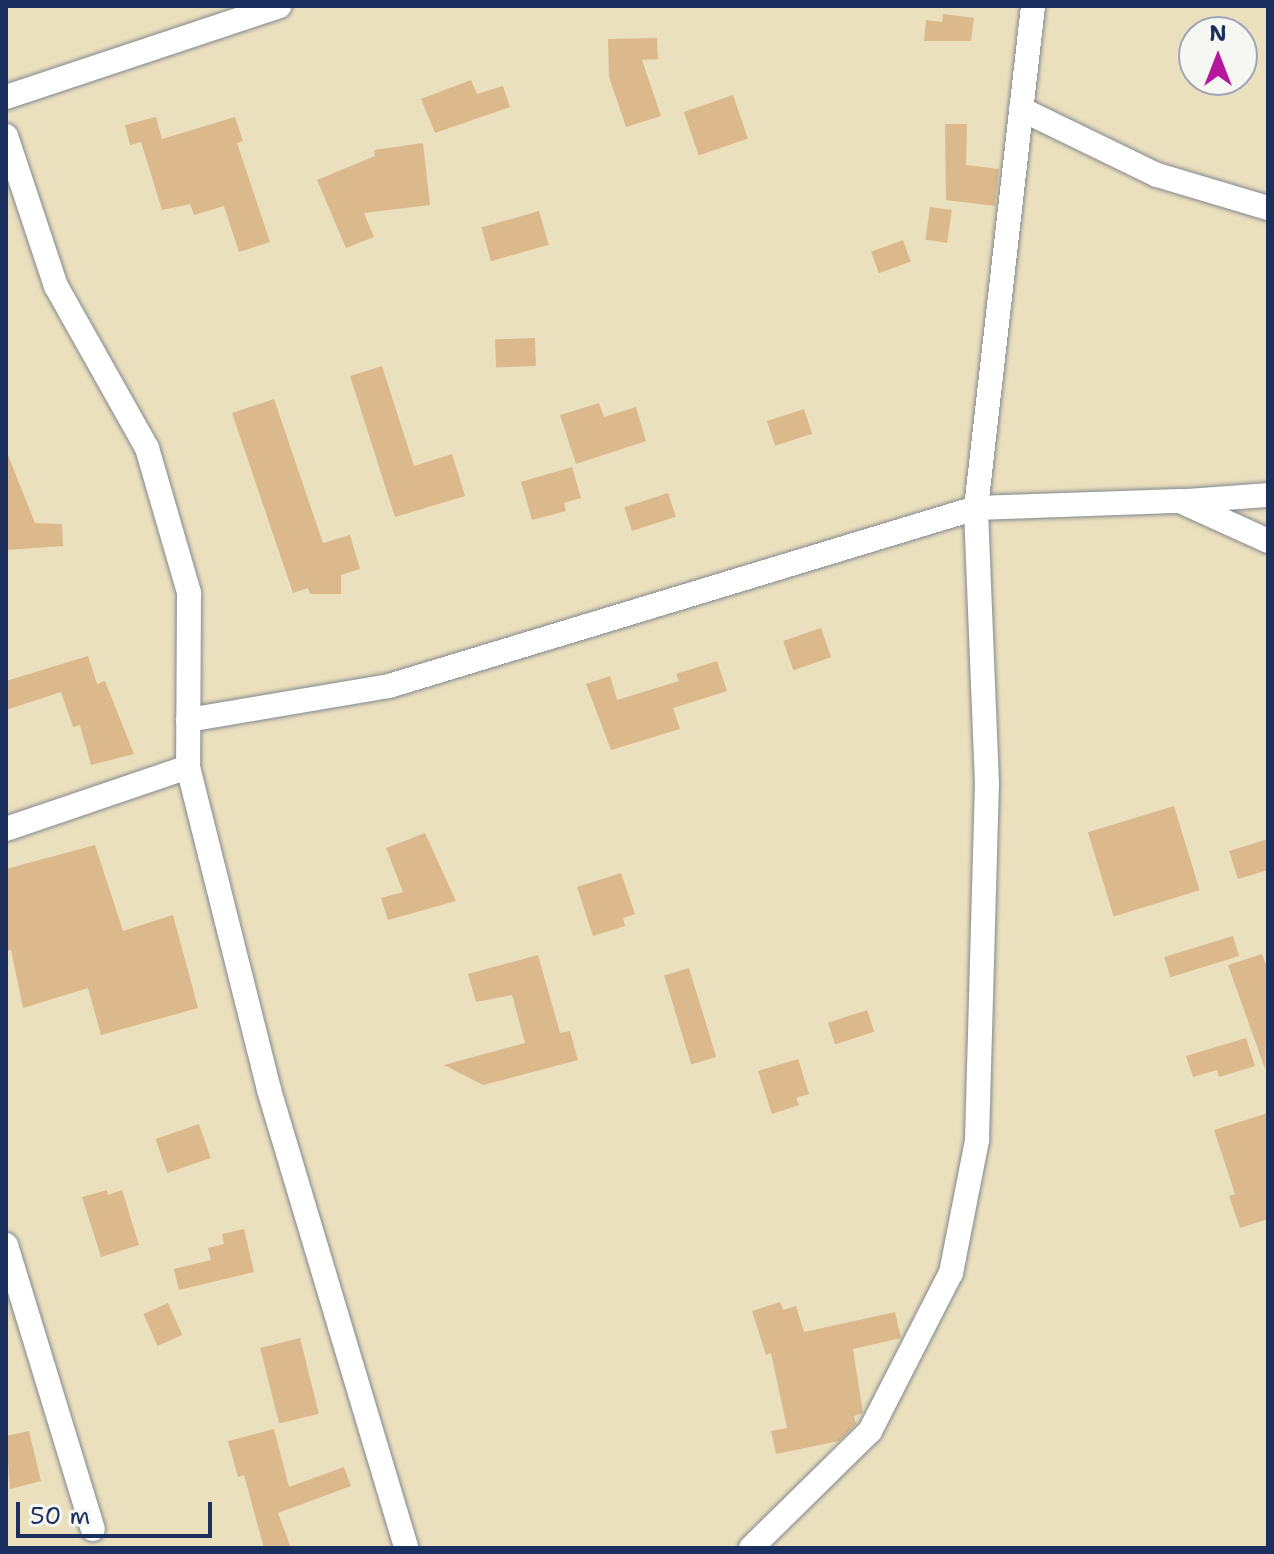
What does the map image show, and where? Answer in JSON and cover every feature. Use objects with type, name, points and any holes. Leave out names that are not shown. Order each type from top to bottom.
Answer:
[{"type":"street","points":[[6,97],[279,6]]},
{"type":"street","points":[[751,1548],[870,1431],[951,1273],[977,1140],[987,784],[976,508],[1033,6]]},
{"type":"street","points":[[1021,109],[1157,175],[1268,208]]},
{"type":"street","points":[[6,136],[56,286],[147,448],[189,593],[188,767],[269,1090],[406,1548]]},
{"type":"street","points":[[188,720],[389,686],[976,508],[1268,495]]},
{"type":"street","points":[[1180,501],[1268,541]]},
{"type":"street","points":[[6,829],[188,767]]},
{"type":"street","points":[[6,1245],[93,1529]]},
{"type":"building","points":[[943,14],[974,18],[971,41],[924,41],[926,20],[942,22]]},
{"type":"building","points":[[657,38],[658,59],[642,60],[661,116],[626,127],[609,77],[608,39]]},
{"type":"building","points":[[471,80],[477,94],[503,86],[510,107],[435,133],[421,99]]},
{"type":"building","points":[[733,95],[748,138],[699,155],[684,112]]},
{"type":"building","points":[[156,117],[162,139],[235,117],[243,141],[237,143],[270,242],[239,252],[224,206],[194,215],[190,204],[162,210],[141,142],[130,145],[125,125]]},
{"type":"building","points":[[945,124],[967,124],[966,165],[999,169],[995,206],[946,200]]},
{"type":"building","points":[[423,143],[430,205],[364,213],[374,237],[346,248],[317,180],[375,156],[374,150]]},
{"type":"building","points":[[930,207],[952,210],[947,243],[925,240]]},
{"type":"building","points":[[539,211],[549,245],[491,261],[481,228]]},
{"type":"building","points":[[903,240],[911,262],[879,273],[871,252]]},
{"type":"building","points":[[535,338],[536,366],[496,367],[495,339]]},
{"type":"building","points":[[382,366],[414,466],[452,454],[465,496],[395,517],[350,376]]},
{"type":"building","points":[[274,399],[323,543],[350,535],[360,569],[341,575],[341,594],[310,594],[308,588],[293,593],[232,413]]},
{"type":"building","points":[[599,403],[604,417],[636,407],[646,441],[576,464],[560,415]]},
{"type":"building","points":[[804,409],[812,434],[775,446],[767,421]]},
{"type":"building","points":[[6,450],[35,523],[62,524],[63,546],[6,550]]},
{"type":"building","points":[[572,467],[581,498],[564,503],[566,511],[532,520],[521,482]]},
{"type":"building","points":[[668,493],[676,517],[632,531],[624,507]]},
{"type":"building","points":[[821,628],[831,657],[793,670],[783,641]]},
{"type":"building","points":[[88,656],[97,684],[105,681],[134,754],[91,765],[80,725],[73,727],[61,692],[6,710],[6,681]]},
{"type":"building","points":[[717,661],[727,691],[673,708],[680,729],[611,750],[586,684],[610,676],[617,700],[679,681],[676,674]]},
{"type":"building","points":[[1174,806],[1200,890],[1114,916],[1088,832]]},
{"type":"building","points":[[425,833],[456,901],[388,920],[381,898],[403,892],[386,848]]},
{"type":"building","points":[[1268,839],[1268,870],[1238,879],[1229,851]]},
{"type":"building","points":[[95,845],[123,931],[173,915],[198,1008],[101,1035],[88,988],[23,1008],[11,950],[6,951],[6,869]]},
{"type":"building","points":[[621,873],[635,914],[623,918],[625,926],[593,936],[577,887]]},
{"type":"building","points":[[1233,936],[1239,956],[1170,977],[1164,957]]},
{"type":"building","points":[[1262,954],[1268,971],[1265,1069],[1228,965]]},
{"type":"building","points":[[538,955],[560,1033],[570,1031],[578,1060],[483,1085],[444,1065],[525,1043],[512,995],[476,1002],[468,974]]},
{"type":"building","points":[[689,968],[716,1057],[691,1065],[664,976]]},
{"type":"building","points":[[867,1010],[874,1032],[835,1045],[828,1023]]},
{"type":"building","points":[[1246,1038],[1255,1066],[1219,1077],[1217,1070],[1193,1077],[1186,1056]]},
{"type":"building","points":[[798,1059],[809,1094],[796,1098],[799,1105],[772,1114],[758,1071]]},
{"type":"building","points":[[1268,1113],[1268,1219],[1240,1228],[1229,1196],[1235,1194],[1214,1130]]},
{"type":"building","points":[[199,1124],[211,1158],[167,1173],[156,1139]]},
{"type":"building","points":[[107,1190],[108,1195],[122,1190],[139,1245],[101,1257],[82,1197]]},
{"type":"building","points":[[244,1229],[254,1272],[179,1290],[174,1269],[211,1260],[208,1248],[224,1244],[222,1234]]},
{"type":"building","points":[[780,1302],[783,1310],[796,1306],[804,1332],[895,1312],[901,1338],[853,1349],[863,1413],[854,1416],[856,1424],[839,1441],[776,1454],[771,1431],[787,1428],[771,1353],[766,1355],[752,1311]]},
{"type":"building","points":[[168,1303],[182,1335],[158,1346],[143,1314]]},
{"type":"building","points":[[300,1338],[319,1414],[279,1424],[260,1348]]},
{"type":"building","points":[[274,1429],[289,1487],[344,1467],[351,1486],[278,1513],[291,1548],[264,1548],[244,1475],[238,1477],[228,1441]]},
{"type":"building","points":[[29,1431],[41,1481],[10,1489],[6,1436]]}]
